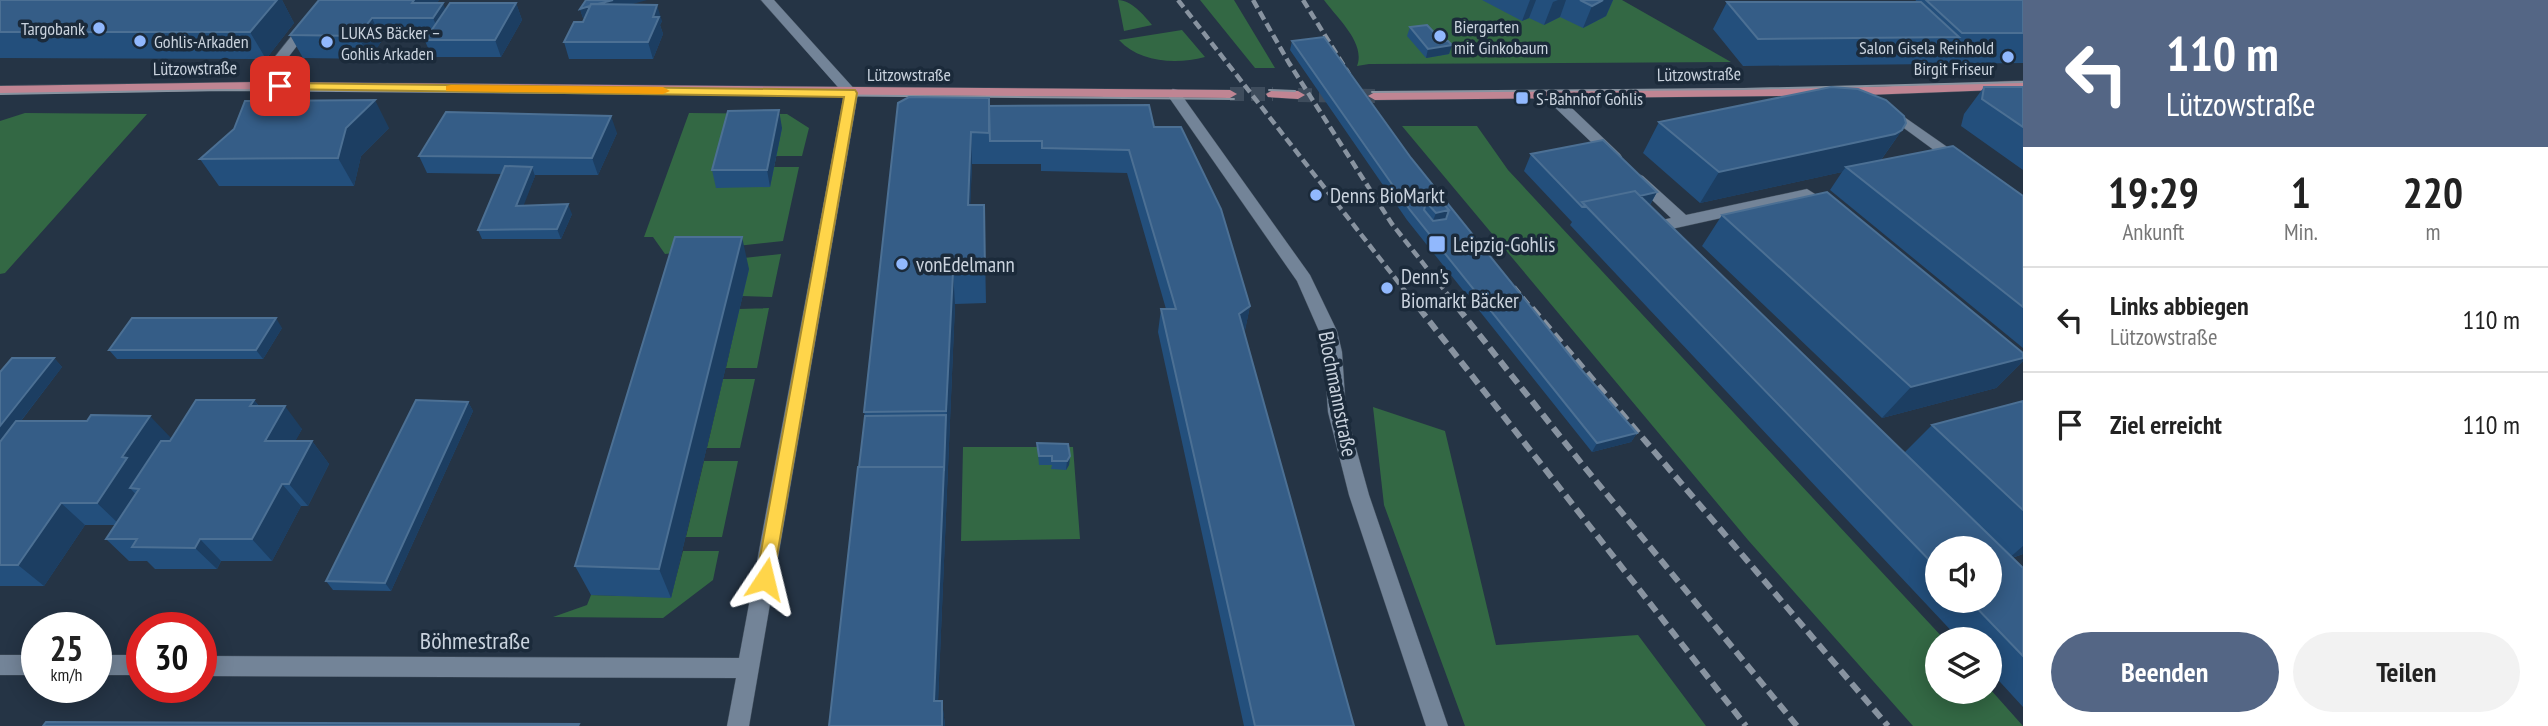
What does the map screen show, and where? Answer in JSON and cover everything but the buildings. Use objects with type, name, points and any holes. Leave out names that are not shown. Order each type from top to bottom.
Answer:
[{"type":"main road","name":"Lützowstraße","points":[[1375,96],[1866,91],[2023,85]]},
{"type":"main road","name":"Lützowstraße","points":[[0,90],[259,86],[850,93],[1230,94]]},
{"type":"main road","points":[[1273,94],[1298,94]]},
{"type":"street","points":[[259,86],[326,0]]},
{"type":"street","points":[[738,726],[850,93],[767,0]]},
{"type":"street","points":[[1866,91],[1968,169]]},
{"type":"street","name":"Blochmannstraße","points":[[1174,93],[1304,279],[1328,331],[1333,352],[1337,412],[1359,495],[1437,726]]},
{"type":"street","points":[[1549,94],[1683,221]]},
{"type":"street","points":[[1674,246],[1655,227],[1807,194]]},
{"type":"street","points":[[0,665],[21,665]]},
{"type":"street","name":"Böhmestraße","points":[[217,666],[749,668]]},
{"type":"green space","points":[[1118,0],[1132,5],[1152,25],[1124,31]]},
{"type":"green space","points":[[1200,0],[1234,0],[1275,68],[1255,68]]},
{"type":"green space","points":[[1324,0],[1622,0],[1731,62],[1357,66],[1359,57],[1354,40]]},
{"type":"green space","points":[[1182,30],[1205,57],[1182,61],[1158,60],[1137,53],[1119,40]]},
{"type":"green space","points":[[25,113],[147,114],[5,273],[0,274],[0,121]]},
{"type":"green space","points":[[689,113],[787,114],[809,128],[802,156],[776,156],[774,167],[799,167],[783,241],[665,254],[653,237],[644,237]]},
{"type":"green space","points":[[1402,126],[1477,126],[1508,170],[1933,627],[1925,627],[1925,704],[2002,702],[2023,726],[1913,726],[1748,540]]},
{"type":"green space","points":[[781,254],[772,297],[742,296],[690,264]]},
{"type":"green space","points":[[769,308],[757,368],[726,368],[739,309]]},
{"type":"green space","points":[[723,379],[755,379],[740,448],[707,448]]},
{"type":"green space","points":[[1373,407],[1445,431],[1496,645],[1638,635],[1706,726],[1465,726],[1384,505]]},
{"type":"green space","points":[[963,447],[1073,447],[1080,539],[961,541]]},
{"type":"green space","points":[[704,461],[738,461],[722,537],[686,537]]},
{"type":"green space","points":[[683,551],[719,551],[713,580],[663,618],[553,617],[587,605],[591,595],[671,597]]},
{"type":"tunnel","points":[[1230,94],[1273,94]]},
{"type":"tunnel","points":[[1298,95],[1375,96]]},
{"type":"tram line","points":[[1372,92],[1744,89],[2023,82]]},
{"type":"tram line","points":[[0,94],[223,90],[1234,99]]},
{"type":"tram line","points":[[1269,90],[1295,91]]},
{"type":"railway","points":[[1178,0],[1420,310]]},
{"type":"railway","points":[[1253,0],[1289,63],[1392,224],[1460,310]]},
{"type":"railway","points":[[1303,0],[1349,74]]},
{"type":"railway","points":[[1514,287],[1533,310]]},
{"type":"railway","points":[[1419,308],[1746,726]]},
{"type":"railway","points":[[1458,308],[1797,726]]},
{"type":"railway","points":[[1532,308],[1888,726]]},
{"type":"slow traffic","points":[[451,88],[663,91]]},
{"type":"place","name":"Targobank","points":[[99,28]]},
{"type":"place","name":"Biergarten mit Ginkobaum","points":[[1440,36]]},
{"type":"place","name":"Gohlis-Arkaden","points":[[140,41]]},
{"type":"place","name":"LUKAS Bäcker – Gohlis Arkaden","points":[[327,42]]},
{"type":"place","name":"Salon Gisela Reinhold Birgit Friseur","points":[[2008,57]]},
{"type":"place","name":"S-Bahnhof Gohlis","points":[[1522,98]]},
{"type":"place","name":"Denns BioMarkt","points":[[1316,195]]},
{"type":"place","name":"Leipzig-Gohlis","points":[[1437,244]]},
{"type":"place","name":"vonEdelmann","points":[[902,264]]},
{"type":"place","name":"Denn's Biomarkt Bäcker","points":[[1387,288]]},
{"type":"route","points":[[280,86],[850,93],[765,579]]}]
